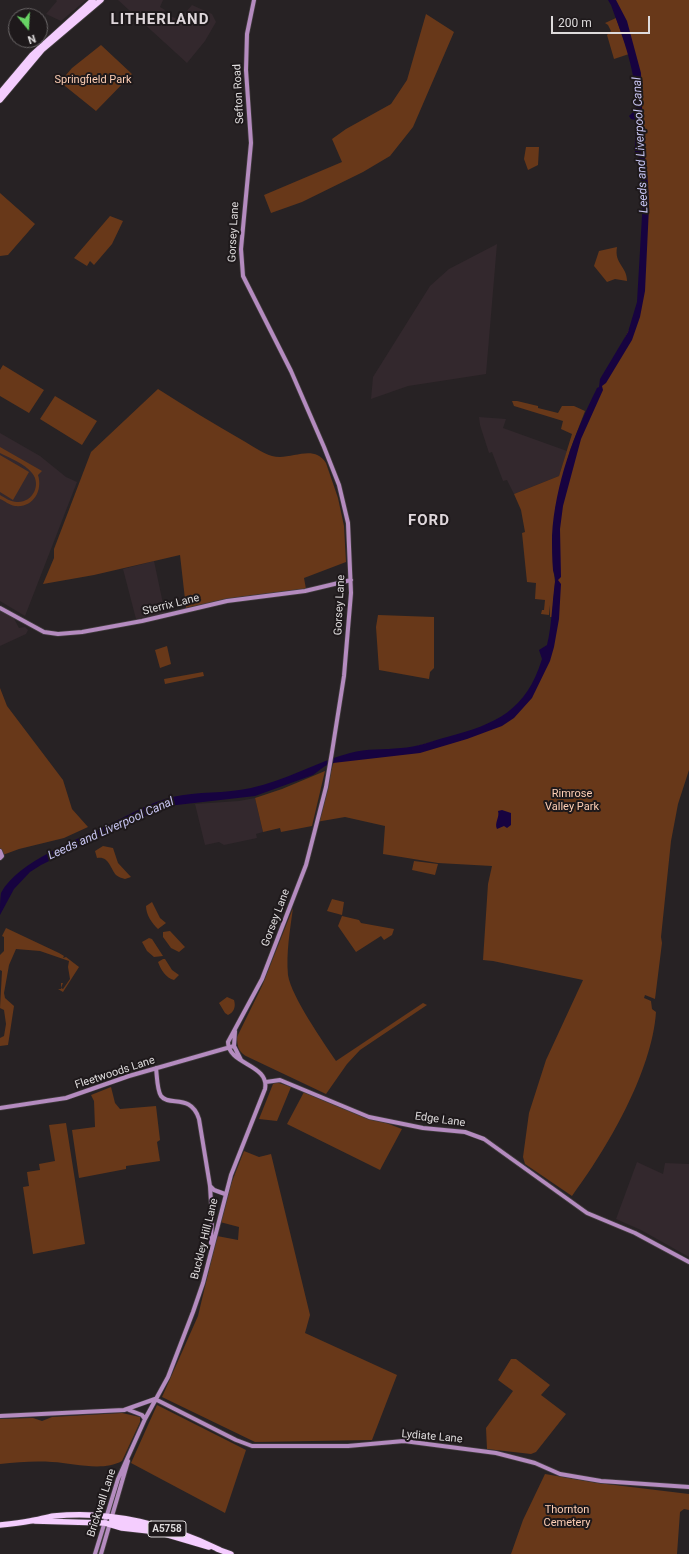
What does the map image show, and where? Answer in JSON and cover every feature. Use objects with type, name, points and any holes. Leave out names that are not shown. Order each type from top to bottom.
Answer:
[{"type":"highway","points":[[0,93],[32,55],[93,0]]},
{"type":"highway","points":[[0,100],[42,50],[101,0]]},
{"type":"highway","name":"A5758","points":[[109,1520],[140,1526],[220,1550]]},
{"type":"highway","name":"A5758","points":[[0,1526],[30,1521],[109,1520],[169,1529],[230,1554]]},
{"type":"main road","name":"Sefton Road","points":[[246,187],[251,143],[246,70],[247,34],[254,0]]},
{"type":"main road","name":"Gorsey Lane","points":[[228,1046],[228,1042],[262,979],[306,865],[329,768],[344,676],[351,580],[348,523],[334,470],[291,371],[243,276],[241,249],[246,187]]},
{"type":"main road","name":"Sterrix Lane","points":[[0,608],[44,632],[58,634],[82,632],[142,622],[227,601],[305,591],[351,580]]},
{"type":"main road","points":[[0,851],[1,857]]},
{"type":"main road","name":"Gorsey Lane","points":[[234,1046],[236,1028]]},
{"type":"main road","points":[[228,1046],[233,1055],[259,1072],[266,1082]]},
{"type":"main road","name":"Fleetwoods Lane","points":[[0,1108],[66,1098],[156,1068],[228,1046],[234,1046]]},
{"type":"main road","points":[[234,1046],[242,1061]]},
{"type":"main road","points":[[156,1068],[160,1096],[165,1100],[183,1102],[192,1107],[197,1114],[210,1186],[212,1218],[211,1250]]},
{"type":"main road","name":"Edge Lane","points":[[266,1082],[280,1080],[369,1117],[423,1128],[465,1132],[484,1139],[587,1213],[635,1233],[689,1262]]},
{"type":"main road","name":"Buckley Hill Lane","points":[[156,1399],[168,1378],[193,1312],[203,1283],[233,1168],[262,1098],[266,1082]]},
{"type":"main road","points":[[210,1186],[214,1190],[225,1194]]},
{"type":"main road","points":[[0,1416],[129,1409],[156,1399]]},
{"type":"main road","name":"Brickwall Lane","points":[[95,1554],[109,1520],[129,1458],[145,1419],[156,1399]]},
{"type":"main road","name":"Lydiate Lane","points":[[156,1399],[236,1440],[252,1446],[348,1446],[404,1441],[496,1453],[535,1463],[560,1474],[601,1481],[689,1487]]},
{"type":"main road","points":[[129,1409],[142,1415],[145,1419]]},
{"type":"main road","name":"Brickwall Lane","points":[[101,1554],[109,1520]]},
{"type":"shaded area","points":[[56,0],[86,0],[61,21],[48,15],[48,12],[57,1]]},
{"type":"shaded area","points":[[118,0],[163,0],[160,7],[165,10],[164,13],[179,20],[192,5],[212,14],[216,22],[205,41],[187,63]]},
{"type":"shaded area","points":[[497,244],[486,374],[408,386],[371,399],[373,377],[430,286],[449,269]]},
{"type":"shaded area","points":[[479,417],[506,419],[503,428],[567,451],[559,476],[514,494],[507,480],[503,481],[492,452],[489,453]]},
{"type":"shaded area","points":[[0,433],[40,456],[66,477],[77,482],[25,616],[0,601]]},
{"type":"shaded area","points":[[154,561],[165,613],[136,619],[123,569]]},
{"type":"shaded area","points":[[0,609],[12,615],[19,628],[25,627],[28,630],[26,634],[0,646]]},
{"type":"shaded area","points":[[255,798],[263,832],[256,834],[257,838],[224,845],[219,842],[205,845],[195,804],[239,801]]},
{"type":"shaded area","points":[[637,1162],[663,1174],[665,1163],[689,1164],[689,1257],[641,1230],[616,1219]]},
{"type":"green space","name":"Rimrose Valley Park","points":[[612,0],[689,0],[689,770],[678,804],[671,841],[661,937],[662,943],[655,999],[645,995],[644,998],[651,1001],[652,1009],[656,1012],[653,1035],[637,1084],[626,1109],[599,1156],[572,1196],[525,1164],[523,1157],[529,1113],[546,1060],[583,980],[483,960],[488,884],[492,866],[438,863],[383,854],[385,826],[345,817],[316,822],[334,761],[392,753],[500,723],[534,689],[555,622],[557,526],[570,463],[602,383],[638,312],[646,208],[639,79]]},
{"type":"green space","points":[[426,14],[454,32],[413,127],[390,156],[363,172],[302,202],[271,213],[264,195],[342,162],[332,139],[346,129],[391,104],[407,80]]},
{"type":"green space","points":[[616,18],[629,54],[614,59],[607,35],[611,31],[605,23]]},
{"type":"green space","name":"Springfield Park","points":[[101,45],[132,74],[96,111],[60,82],[72,68]]},
{"type":"green space","points":[[526,147],[539,147],[538,165],[528,170],[524,159]]},
{"type":"green space","points":[[0,193],[35,224],[8,255],[0,256]]},
{"type":"green space","points":[[110,216],[123,221],[112,244],[94,265],[90,261],[87,266],[74,258]]},
{"type":"green space","points":[[617,247],[617,257],[625,272],[627,281],[615,279],[607,282],[594,266],[599,251]]},
{"type":"green space","points":[[3,365],[44,390],[29,413],[0,396],[0,370]]},
{"type":"green space","points":[[158,389],[210,422],[268,455],[279,457],[308,453],[321,457],[326,463],[338,498],[344,526],[346,562],[304,578],[306,589],[240,597],[186,608],[180,555],[94,575],[43,584],[54,558],[54,549],[91,452]]},
{"type":"green space","points":[[55,396],[97,421],[82,445],[40,419]]},
{"type":"green space","points":[[512,401],[538,406],[538,408],[558,413],[562,406],[574,406],[585,411],[570,450],[556,506],[553,536],[553,567],[555,582],[552,617],[550,617],[550,605],[549,615],[541,614],[542,610],[544,610],[545,600],[535,599],[536,583],[527,582],[522,533],[525,532],[521,510],[514,494],[559,476],[572,434],[561,429],[563,421],[514,406]]},
{"type":"green space","points":[[0,447],[42,471],[38,475],[38,492],[32,501],[27,504],[15,506],[0,499],[0,495],[15,502],[27,500],[34,492],[36,483],[35,478],[29,470],[0,453]]},
{"type":"green space","points":[[0,455],[29,472],[13,500],[0,492]]},
{"type":"green space","points":[[378,615],[434,617],[434,668],[430,672],[429,679],[379,670],[376,627]]},
{"type":"green space","points":[[167,646],[171,664],[160,668],[155,650]]},
{"type":"green space","points":[[203,672],[204,676],[165,684],[164,679]]},
{"type":"green space","points":[[0,688],[7,706],[63,780],[72,809],[88,827],[64,838],[19,849],[0,856]]},
{"type":"green space","points":[[325,771],[312,826],[281,832],[280,828],[263,832],[255,798],[282,789]]},
{"type":"green space","points":[[103,846],[113,848],[118,863],[131,877],[125,879],[116,875],[107,861],[97,858],[95,851]]},
{"type":"green space","points":[[414,861],[438,864],[435,875],[412,870]]},
{"type":"green space","points":[[332,899],[344,902],[342,915],[327,911]]},
{"type":"green space","points":[[152,902],[160,918],[166,923],[158,929],[150,919],[146,909],[146,906]]},
{"type":"green space","points":[[293,908],[288,958],[288,975],[290,984],[301,1007],[336,1061],[423,1003],[427,1005],[360,1050],[347,1064],[326,1094],[245,1055],[241,1052],[237,1044],[237,1037],[262,986]]},
{"type":"green space","points":[[342,916],[359,920],[361,923],[394,929],[392,935],[384,940],[381,936],[356,952],[338,926]]},
{"type":"green space","points":[[6,928],[59,953],[64,956],[63,958],[66,957],[79,967],[63,992],[58,989],[63,989],[70,979],[68,967],[69,961],[40,951],[16,949],[9,965],[4,993],[5,998],[14,1006],[8,1045],[0,1046],[0,1038],[4,1036],[6,1024],[4,1010],[0,1008],[2,971],[0,970],[0,955],[4,951],[4,937],[2,936]]},
{"type":"green space","points":[[170,931],[185,947],[179,952],[171,948],[163,937],[163,932]]},
{"type":"green space","points":[[149,938],[152,939],[163,956],[154,957],[147,951],[142,942]]},
{"type":"green space","points":[[165,959],[172,970],[179,975],[174,980],[166,976],[161,968],[158,962]]},
{"type":"green space","points":[[227,997],[234,1000],[235,1005],[233,1011],[228,1015],[219,1003]]},
{"type":"green space","points":[[276,1082],[291,1087],[277,1121],[259,1119],[273,1084]]},
{"type":"green space","points":[[111,1087],[115,1103],[120,1109],[156,1106],[160,1140],[157,1142],[160,1161],[126,1166],[126,1169],[79,1178],[72,1130],[95,1127],[94,1101],[91,1095]]},
{"type":"green space","points":[[304,1092],[402,1129],[380,1170],[287,1124]]},
{"type":"green space","points":[[66,1123],[85,1244],[33,1254],[23,1187],[29,1186],[27,1172],[40,1170],[39,1164],[55,1161],[49,1125]]},
{"type":"green space","points":[[244,1151],[259,1157],[271,1154],[310,1315],[305,1333],[397,1375],[372,1440],[255,1442],[162,1397],[198,1316],[217,1236],[238,1240],[239,1227],[220,1222],[231,1184]]},
{"type":"green space","points":[[511,1359],[516,1359],[550,1385],[541,1395],[566,1414],[536,1452],[531,1454],[487,1449],[486,1428],[513,1391],[498,1380]]},
{"type":"green space","points":[[157,1405],[246,1450],[225,1513],[131,1463]]},
{"type":"green space","points":[[122,1413],[140,1417],[140,1422],[122,1461],[106,1466],[46,1462],[0,1464],[0,1419],[33,1418],[42,1421],[52,1417]]},
{"type":"green space","name":"Thornton Cemetery","points":[[545,1474],[598,1483],[689,1494],[689,1510],[684,1509],[680,1512],[677,1554],[511,1554],[523,1520]]},
{"type":"water","name":"Leeds and Liverpool Canal","points":[[608,0],[616,0],[627,21],[641,73],[643,139],[649,207],[645,291],[640,317],[632,340],[606,383],[602,386],[603,390],[581,439],[563,506],[560,529],[561,577],[558,580],[561,584],[559,619],[554,647],[550,661],[532,698],[514,718],[502,726],[467,739],[420,753],[333,763],[325,766],[313,775],[255,796],[168,806],[100,836],[30,872],[14,889],[0,915],[1,893],[9,881],[35,861],[66,844],[164,799],[182,795],[251,788],[276,781],[325,761],[350,753],[363,750],[395,749],[424,744],[480,727],[494,720],[507,713],[518,703],[527,691],[535,677],[542,659],[539,650],[547,645],[550,629],[555,581],[553,570],[552,536],[561,478],[573,441],[597,388],[599,387],[600,379],[628,332],[637,302],[643,199],[638,153],[635,153],[636,120],[631,119],[629,116],[636,109],[634,81],[632,68]]},
{"type":"water","points":[[502,810],[511,813],[511,825],[507,828],[504,826],[497,829],[496,824],[498,811]]},
{"type":"district","name":"LITHERLAND","points":[[160,20]]},
{"type":"district","name":"FORD","points":[[429,521]]}]
